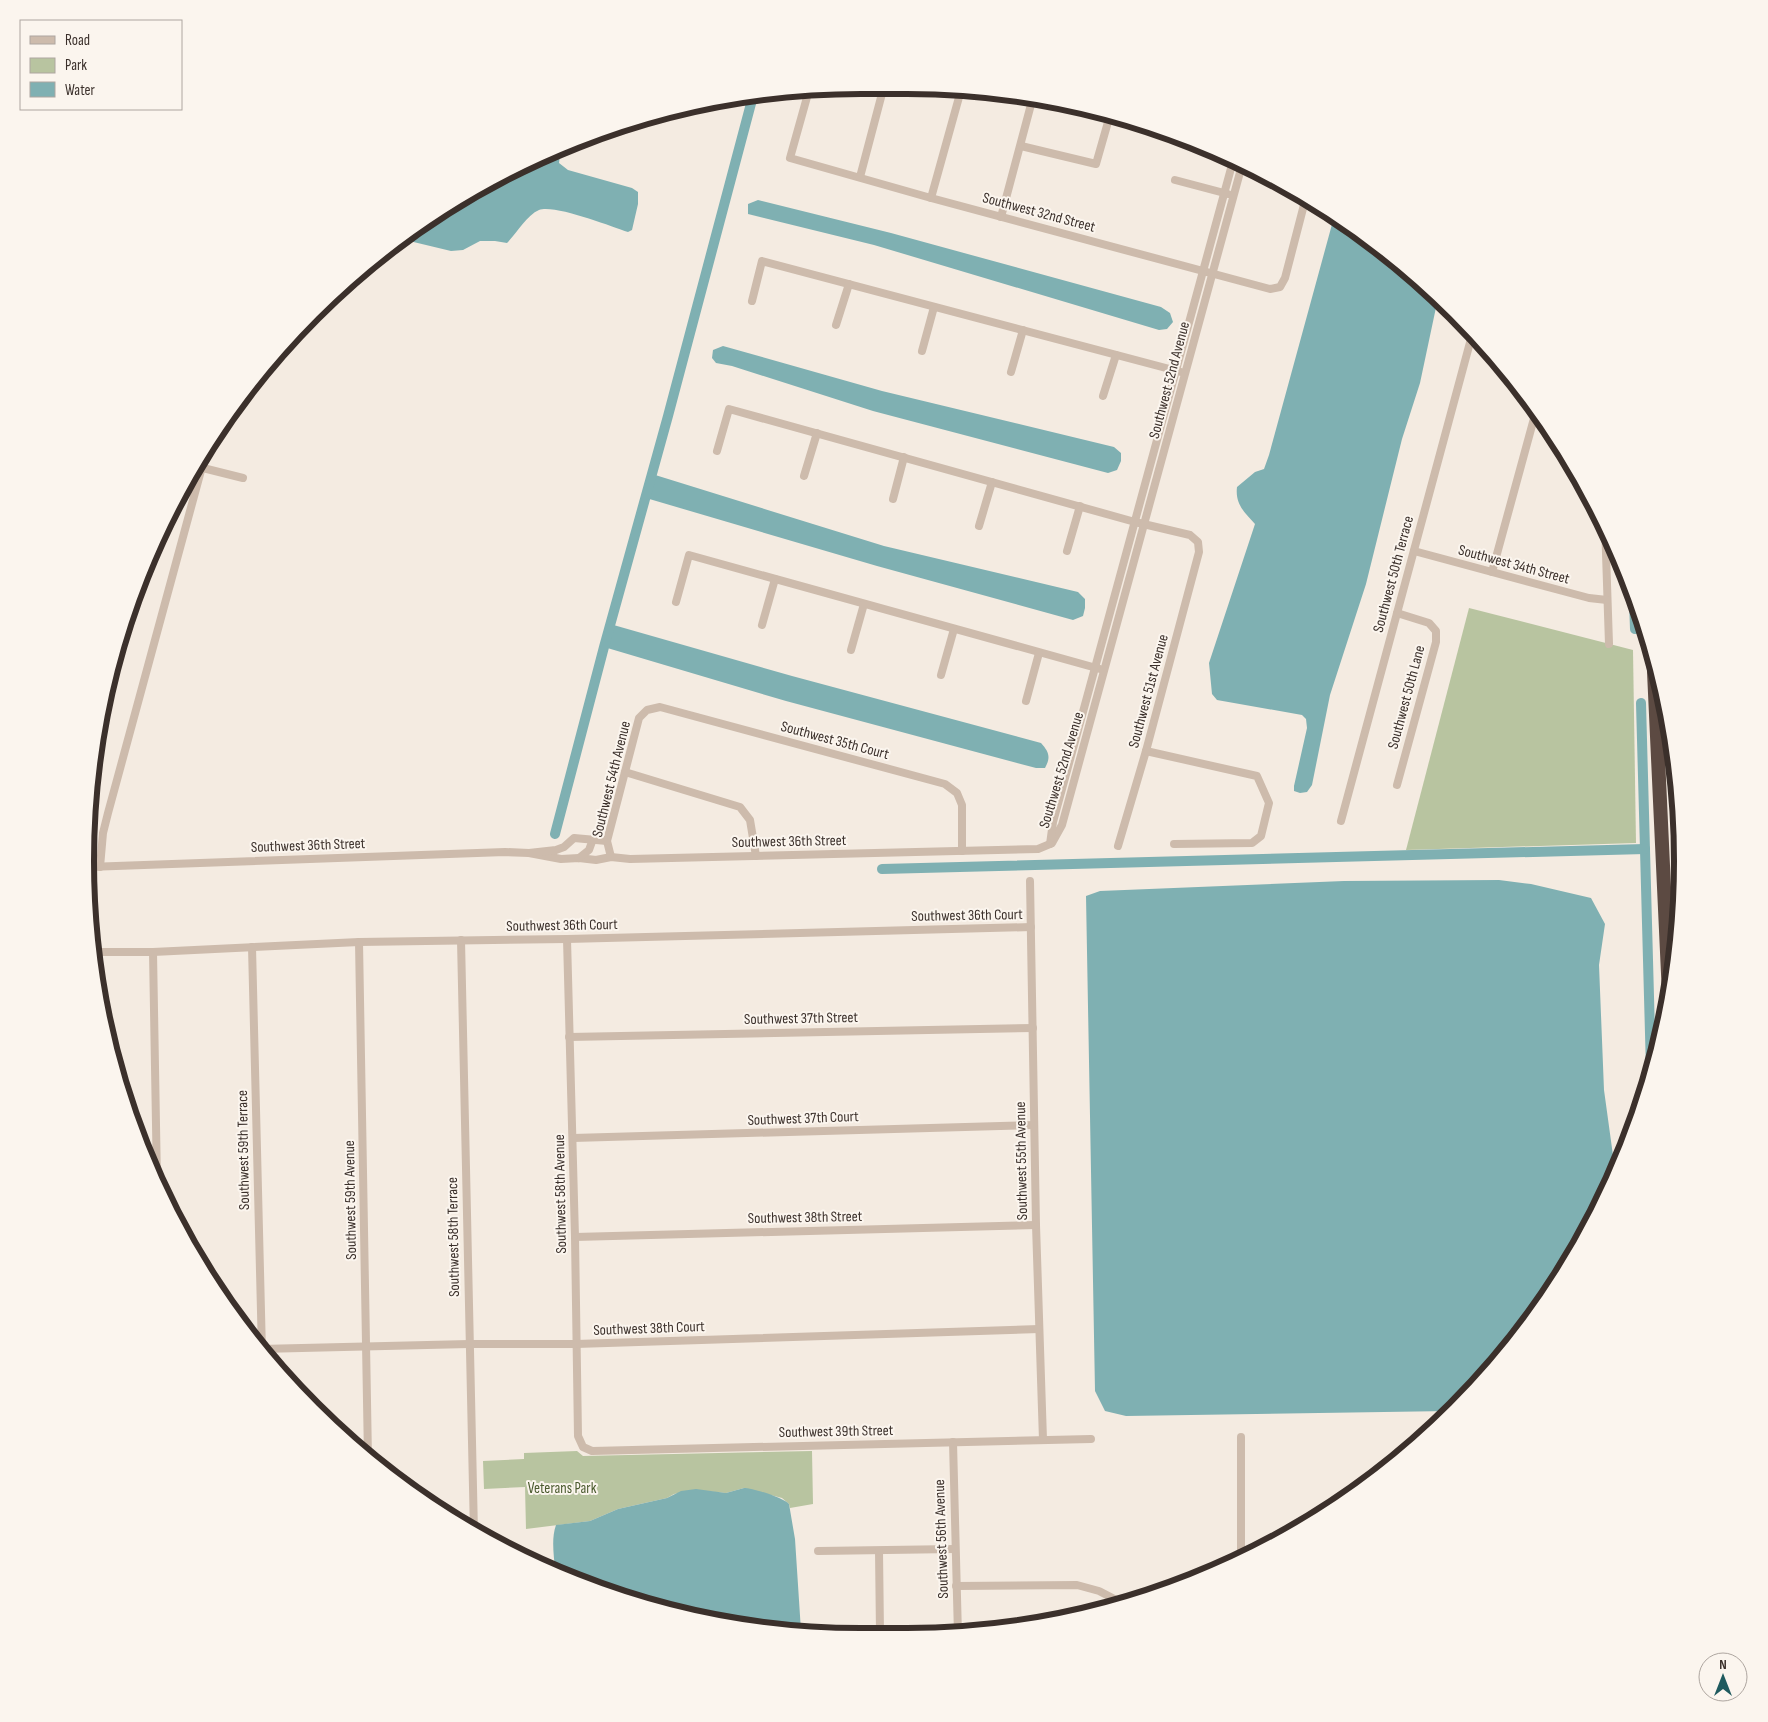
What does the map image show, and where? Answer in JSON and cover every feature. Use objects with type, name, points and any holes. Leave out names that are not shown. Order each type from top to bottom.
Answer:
[{"type":"highway","points":[[1655,690],[1668,964]]},
{"type":"street","points":[[860,177],[882,94]]},
{"type":"street","name":"Southwest 32nd Street","points":[[808,95],[790,158],[1270,289],[1280,287],[1285,278],[1304,205]]},
{"type":"street","points":[[931,198],[960,95]]},
{"type":"street","points":[[1001,217],[1032,104]]},
{"type":"street","points":[[1021,146],[1096,164],[1108,121]]},
{"type":"street","name":"Southwest 52nd Avenue","points":[[1050,844],[1054,822],[1095,668],[1232,166]]},
{"type":"street","name":"Southwest 52nd Avenue","points":[[1050,844],[1062,825],[1240,170]]},
{"type":"street","points":[[1175,180],[1233,196]]},
{"type":"street","points":[[752,301],[762,261],[1185,373]]},
{"type":"street","points":[[836,325],[849,284]]},
{"type":"street","points":[[922,351],[934,307]]},
{"type":"street","points":[[1010,372],[1022,330]]},
{"type":"street","name":"Southwest 50th Terrace","points":[[1341,821],[1471,340]]},
{"type":"street","points":[[1103,396],[1116,355]]},
{"type":"street","points":[[717,451],[729,409],[1144,524]]},
{"type":"street","points":[[1492,572],[1534,419]]},
{"type":"street","points":[[804,476],[817,433]]},
{"type":"street","points":[[893,499],[904,457]]},
{"type":"street","points":[[203,467],[243,478]]},
{"type":"street","points":[[100,867],[103,833],[195,480]]},
{"type":"street","points":[[979,526],[992,482]]},
{"type":"street","points":[[1068,551],[1080,506]]},
{"type":"street","name":"Southwest 51st Avenue","points":[[1118,846],[1146,751],[1199,552],[1198,542],[1190,535],[1144,524]]},
{"type":"street","points":[[1606,545],[1609,644]]},
{"type":"street","name":"Southwest 34th Street","points":[[1414,551],[1589,598],[1607,600]]},
{"type":"street","points":[[676,602],[689,555],[1104,671]]},
{"type":"street","points":[[762,625],[775,579]]},
{"type":"street","points":[[851,650],[864,604]]},
{"type":"street","name":"Southwest 50th Lane","points":[[1397,613],[1429,623],[1436,631],[1436,642],[1397,785]]},
{"type":"street","points":[[941,676],[954,629]]},
{"type":"street","points":[[1026,701],[1039,653]]},
{"type":"street","name":"Southwest 35th Court","points":[[647,710],[660,707],[946,784],[957,793],[962,805],[962,851]]},
{"type":"street","name":"Southwest 54th Avenue","points":[[611,857],[607,841],[639,718],[647,710]]},
{"type":"street","points":[[1146,751],[1256,776],[1269,803],[1261,836],[1252,843],[1174,844]]},
{"type":"street","points":[[625,772],[740,808],[750,820],[756,856]]},
{"type":"street","name":"Southwest 36th Street","points":[[529,853],[561,849],[574,838],[607,841]]},
{"type":"street","points":[[579,858],[589,850],[593,839]]},
{"type":"street","name":"Southwest 36th Street","points":[[94,867],[505,852],[529,853],[561,859],[579,858],[596,860],[611,857],[630,859],[1038,849],[1050,844]]},
{"type":"street","name":"Southwest 55th Avenue","points":[[1030,881],[1036,1225],[1043,1440]]},
{"type":"street","name":"Southwest 36th Court","points":[[99,952],[153,952],[359,942],[567,939],[1031,927]]},
{"type":"street","name":"Southwest 58th Avenue","points":[[567,939],[576,1237],[578,1436],[583,1447]]},
{"type":"street","name":"Southwest 58th Terrace","points":[[461,940],[474,1523]]},
{"type":"street","name":"Southwest 59th Avenue","points":[[359,942],[368,1449]]},
{"type":"street","name":"Southwest 59th Terrace","points":[[252,947],[262,1340]]},
{"type":"street","points":[[153,952],[157,1165]]},
{"type":"street","name":"Southwest 37th Street","points":[[569,1036],[1033,1028]]},
{"type":"street","name":"Southwest 37th Court","points":[[573,1138],[1034,1125]]},
{"type":"street","name":"Southwest 38th Street","points":[[576,1237],[1036,1225]]},
{"type":"street","name":"Southwest 38th Court","points":[[270,1350],[470,1344],[576,1344],[1039,1329]]},
{"type":"street","points":[[1241,1437],[1241,1551]]},
{"type":"street","name":"Southwest 39th Street","points":[[583,1447],[592,1451],[1091,1439]]},
{"type":"street","name":"Southwest 56th Avenue","points":[[953,1442],[958,1627]]},
{"type":"street","points":[[818,1551],[955,1549]]},
{"type":"street","points":[[879,1551],[880,1628]]},
{"type":"street","points":[[956,1586],[1077,1585],[1098,1591],[1115,1599]]},
{"type":"green space","points":[[1469,608],[1633,650],[1636,843],[1406,850]]},
{"type":"green space","name":"Veterans Park","points":[[577,1451],[583,1456],[812,1451],[813,1504],[790,1508],[789,1504],[782,1498],[744,1488],[726,1493],[693,1490],[618,1509],[590,1521],[526,1529],[525,1487],[484,1489],[483,1461],[524,1459],[524,1453]]},
{"type":"water","points":[[560,155],[559,163],[568,170],[632,188],[638,192],[638,204],[632,230],[628,232],[569,213],[546,209],[539,210],[530,216],[507,243],[480,241],[463,250],[451,251],[409,241],[477,197]]},
{"type":"water","points":[[758,200],[891,233],[1161,307],[1170,313],[1173,322],[1167,329],[1159,330],[874,245],[748,214],[748,204]]},
{"type":"water","points":[[1332,223],[1374,252],[1436,306],[1420,383],[1402,439],[1366,584],[1330,695],[1312,785],[1307,792],[1300,793],[1294,791],[1294,786],[1307,728],[1306,719],[1302,715],[1217,700],[1212,694],[1209,663],[1255,524],[1239,503],[1237,487],[1255,472],[1264,469]]},
{"type":"water","points":[[723,346],[882,391],[1114,447],[1121,453],[1121,461],[1117,470],[1108,473],[873,411],[732,366],[716,363],[712,358],[713,350]]},
{"type":"water","points":[[652,474],[884,546],[1078,592],[1085,599],[1083,616],[1073,620],[877,566],[646,498]]},
{"type":"water","points":[[610,624],[792,676],[1041,743],[1046,749],[1048,761],[1045,768],[1036,768],[786,701],[604,647]]},
{"type":"water","points":[[1499,880],[1531,884],[1591,898],[1605,924],[1599,965],[1604,1090],[1614,1160],[1571,1245],[1545,1287],[1516,1328],[1484,1367],[1442,1411],[1126,1416],[1105,1411],[1095,1391],[1086,896],[1100,891],[1344,881]]},
{"type":"water","points":[[744,1488],[768,1494],[789,1504],[795,1539],[801,1626],[711,1614],[662,1602],[614,1588],[555,1564],[553,1541],[556,1525],[590,1521],[618,1509],[667,1498],[681,1491],[696,1489],[726,1493]]},
{"type":"waterway","points":[[555,834],[752,102]]},
{"type":"waterway","points":[[1635,616],[1635,629]]},
{"type":"waterway","points":[[1641,703],[1650,1050]]},
{"type":"waterway","points":[[882,869],[1645,849]]}]
